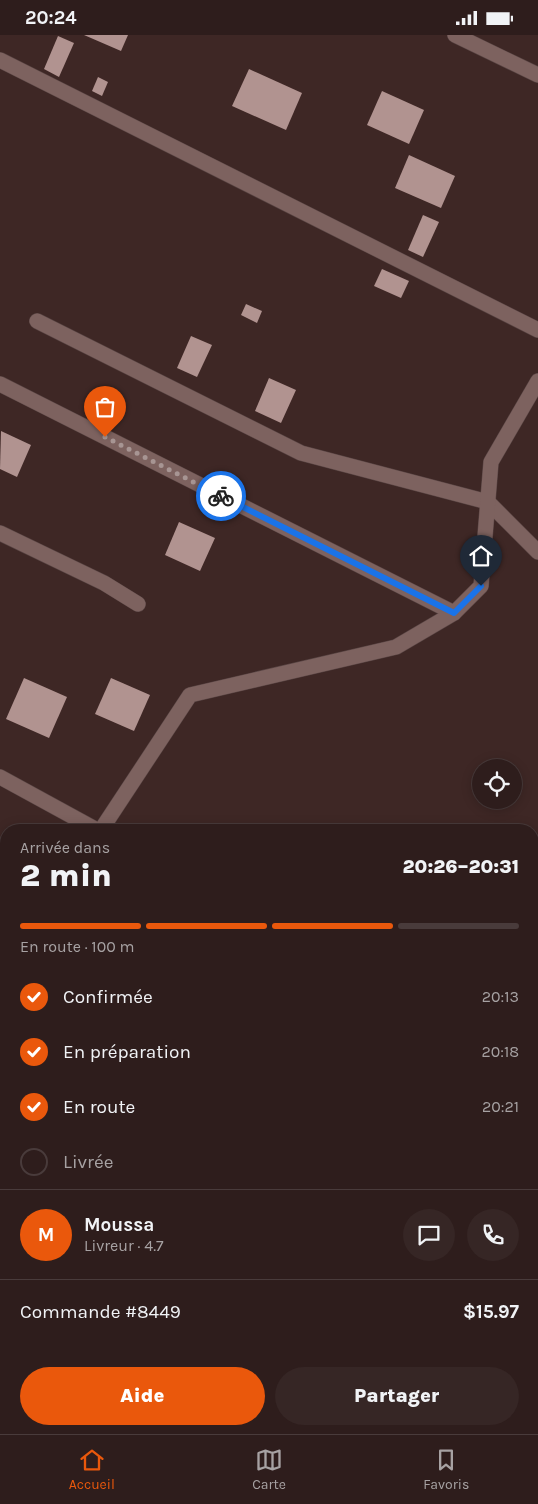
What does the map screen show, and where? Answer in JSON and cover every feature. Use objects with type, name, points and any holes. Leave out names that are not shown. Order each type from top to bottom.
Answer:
[{"type":"street","points":[[455,35],[538,75]]},
{"type":"street","points":[[0,60],[538,330]]},
{"type":"street","points":[[37,321],[301,453],[488,502],[538,552]]},
{"type":"street","points":[[105,824],[190,695],[396,647],[454,613],[481,586],[491,462],[538,381]]},
{"type":"street","points":[[0,385],[454,613]]},
{"type":"street","points":[[0,533],[104,583],[138,604]]},
{"type":"street","points":[[0,777],[86,824]]},
{"type":"building","points":[[84,35],[128,35],[121,51]]},
{"type":"building","points":[[58,36],[74,43],[59,77],[44,69]]},
{"type":"building","points":[[249,69],[302,93],[286,130],[232,106]]},
{"type":"building","points":[[98,77],[108,82],[102,96],[92,91]]},
{"type":"building","points":[[382,91],[424,110],[409,144],[367,125]]},
{"type":"building","points":[[409,155],[455,176],[441,208],[395,188]]},
{"type":"building","points":[[423,215],[439,222],[423,257],[408,250]]},
{"type":"building","points":[[382,269],[409,281],[401,298],[374,286]]},
{"type":"building","points":[[246,304],[262,311],[257,323],[241,315]]},
{"type":"building","points":[[191,336],[212,345],[197,377],[177,368]]},
{"type":"building","points":[[269,378],[296,390],[281,423],[255,411]]},
{"type":"building","points":[[1,431],[31,445],[17,477],[0,469]]},
{"type":"building","points":[[179,522],[215,538],[200,571],[165,555]]},
{"type":"building","points":[[24,678],[67,697],[49,738],[6,719]]},
{"type":"building","points":[[111,678],[150,695],[134,731],[95,714]]},
{"type":"way so far","points":[[105,437],[221,496]]},
{"type":"route","points":[[221,496],[454,613],[481,586]]}]
